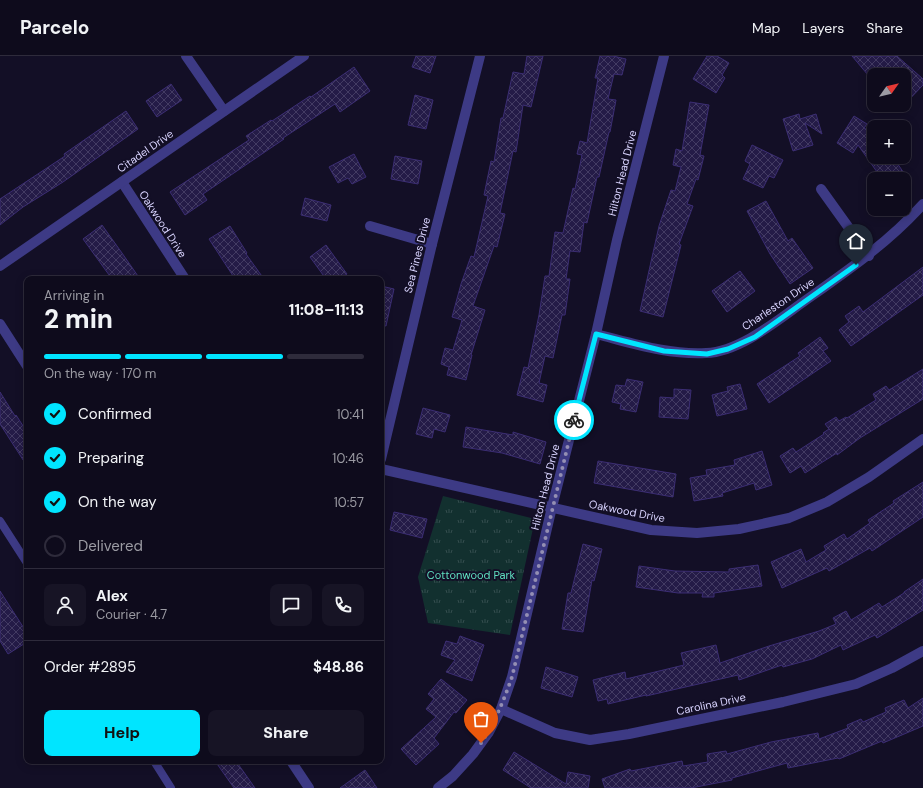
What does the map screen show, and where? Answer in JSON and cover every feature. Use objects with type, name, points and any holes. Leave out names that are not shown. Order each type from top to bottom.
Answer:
[{"type":"street","points":[[186,56],[224,111]]},
{"type":"street","name":"Citadel Drive","points":[[0,266],[304,56]]},
{"type":"street","name":"Sea Pines Drive","points":[[384,446],[432,244],[480,56]]},
{"type":"street","name":"Hilton Head Drive","points":[[438,788],[453,776],[473,754],[489,732],[501,709],[512,677],[552,507],[596,334],[617,240],[664,56]]},
{"type":"street","name":"Oakwood Drive","points":[[122,182],[183,276]]},
{"type":"street","points":[[821,190],[869,256]]},
{"type":"street","name":"Charleston Drive","points":[[596,334],[664,351],[707,354],[728,349],[755,337],[869,256],[923,204]]},
{"type":"street","points":[[370,226],[432,244]]},
{"type":"street","points":[[0,324],[24,361]]},
{"type":"street","name":"Oakwood Drive","points":[[384,470],[651,530],[697,533],[740,529],[789,518],[827,502],[869,477],[923,439]]},
{"type":"street","name":"Carolina Drive","points":[[501,709],[555,733],[590,740],[629,734],[783,702],[856,684],[892,668],[923,651]]},
{"type":"street","points":[[293,764],[309,788]]},
{"type":"lane","points":[[0,521],[24,558]]},
{"type":"lane","points":[[156,764],[171,788]]},
{"type":"green space","name":"Cottonwood Park","points":[[443,496],[535,519],[510,635],[428,623],[418,577]]},
{"type":"building","points":[[416,56],[436,56],[430,73],[412,67]]},
{"type":"building","points":[[527,56],[543,56],[531,107],[523,105],[516,152],[513,151],[500,213],[505,214],[497,247],[494,246],[473,306],[485,310],[471,355],[466,380],[447,375],[449,367],[441,364],[445,348],[453,350],[462,320],[452,317],[461,284],[471,256],[474,257],[488,196],[484,195],[491,161],[494,162],[501,118],[503,118],[513,72],[524,74]]},
{"type":"building","points":[[600,56],[613,56],[626,59],[622,75],[614,74],[608,99],[616,100],[610,132],[599,177],[597,177],[587,223],[584,222],[580,252],[570,251],[566,279],[570,279],[565,315],[562,315],[553,358],[545,356],[539,383],[547,385],[543,402],[517,395],[524,367],[528,368],[545,276],[549,276],[555,232],[563,233],[573,188],[575,189],[582,155],[577,154],[580,141],[587,143],[598,78],[595,78]]},
{"type":"building","points":[[707,56],[717,56],[729,63],[722,75],[725,78],[716,93],[693,79]]},
{"type":"building","points":[[852,56],[897,56],[911,68],[867,68],[867,74]]},
{"type":"building","points":[[354,67],[370,91],[340,112],[335,104],[283,138],[284,139],[203,194],[207,200],[185,215],[170,192],[249,140],[246,136],[310,96],[311,97]]},
{"type":"building","points":[[911,68],[923,79],[923,85],[911,98]]},
{"type":"building","points":[[171,84],[182,100],[157,117],[146,101]]},
{"type":"building","points":[[415,95],[433,100],[426,129],[408,125]]},
{"type":"building","points":[[690,102],[709,105],[700,155],[704,156],[698,180],[696,179],[687,204],[693,206],[679,244],[681,245],[663,317],[640,311],[659,226],[671,190],[675,191],[681,167],[673,165],[676,149],[682,151]]},
{"type":"building","points":[[126,111],[138,129],[63,182],[23,207],[0,225],[0,199],[65,156],[64,154]]},
{"type":"building","points":[[799,114],[800,119],[816,114],[822,134],[805,123],[813,145],[793,151],[783,119]]},
{"type":"building","points":[[854,116],[867,124],[864,128],[867,130],[867,158],[858,145],[853,153],[837,143]]},
{"type":"building","points":[[752,145],[783,160],[774,178],[769,176],[763,188],[743,179],[750,164],[745,161]]},
{"type":"building","points":[[354,154],[366,177],[352,184],[348,178],[338,183],[329,167]]},
{"type":"building","points":[[395,156],[422,161],[418,184],[391,179]]},
{"type":"building","points":[[871,164],[898,164],[903,172],[877,172]]},
{"type":"building","points":[[305,198],[331,205],[327,221],[301,215]]},
{"type":"building","points":[[766,201],[788,241],[792,238],[813,268],[790,284],[770,254],[747,211]]},
{"type":"building","points":[[102,225],[138,276],[110,276],[83,239]]},
{"type":"building","points":[[230,226],[247,253],[246,254],[262,276],[233,276],[209,239]]},
{"type":"building","points":[[326,245],[347,274],[344,276],[324,276],[310,257]]},
{"type":"building","points":[[923,267],[923,295],[851,346],[839,330],[849,322],[845,316],[859,306],[863,312]]},
{"type":"building","points":[[740,271],[755,291],[727,312],[712,291]]},
{"type":"building","points":[[384,287],[394,289],[386,326],[384,326]]},
{"type":"building","points":[[820,337],[828,348],[823,351],[831,361],[769,403],[757,384],[800,356],[798,353]]},
{"type":"building","points":[[923,369],[923,399],[860,438],[837,455],[837,453],[805,473],[801,466],[790,473],[780,456],[793,448],[796,452],[824,434],[823,433],[829,429],[825,424],[836,417],[839,421],[846,417],[847,418],[876,400],[873,394],[886,386],[889,390]]},
{"type":"building","points":[[627,379],[643,382],[636,412],[620,409],[621,404],[612,402],[616,385],[625,386]]},
{"type":"building","points":[[740,384],[747,409],[717,416],[712,395],[728,391],[727,387]]},
{"type":"building","points":[[674,389],[691,390],[688,419],[659,417],[660,397],[674,398]]},
{"type":"building","points":[[0,392],[24,427],[24,461],[0,424]]},
{"type":"building","points":[[423,408],[450,415],[445,432],[434,429],[432,438],[416,434]]},
{"type":"building","points":[[466,427],[513,435],[513,432],[546,442],[540,464],[502,453],[463,447]]},
{"type":"building","points":[[762,451],[772,485],[756,490],[754,483],[722,493],[723,496],[694,501],[690,478],[707,475],[706,470],[735,465],[734,460]]},
{"type":"building","points":[[598,461],[676,474],[673,497],[594,483]]},
{"type":"building","points":[[923,482],[923,517],[872,551],[870,548],[829,571],[827,568],[782,588],[771,562],[801,549],[806,562],[826,550],[824,546],[844,534],[847,539],[870,523],[868,520],[894,503],[893,501]]},
{"type":"building","points":[[394,512],[427,519],[422,538],[390,530]]},
{"type":"building","points":[[583,544],[602,549],[594,581],[592,580],[583,632],[562,629],[568,593],[571,593]]},
{"type":"building","points":[[758,565],[762,586],[714,593],[714,597],[702,597],[703,593],[678,593],[636,587],[639,566],[675,571],[729,572],[729,569]]},
{"type":"building","points":[[923,579],[923,610],[877,638],[875,635],[843,650],[841,645],[812,659],[783,667],[782,665],[739,680],[738,675],[608,704],[607,699],[598,701],[593,680],[625,672],[626,679],[684,665],[681,653],[716,645],[720,663],[819,631],[836,624],[833,618],[846,611],[851,620],[879,603],[882,607]]},
{"type":"building","points":[[0,591],[24,628],[24,644],[8,654],[0,641]]},
{"type":"building","points":[[460,636],[484,645],[472,681],[446,672],[455,660],[441,655],[446,641],[457,644]]},
{"type":"building","points":[[546,667],[578,677],[572,697],[541,688]]},
{"type":"building","points":[[441,679],[467,700],[456,713],[454,712],[434,738],[439,744],[416,765],[401,749],[436,717],[426,709],[434,699],[428,694]]},
{"type":"building","points":[[923,698],[923,726],[839,759],[788,768],[787,763],[732,778],[732,780],[691,788],[605,788],[602,779],[630,769],[631,771],[682,761],[683,766],[708,762],[707,754],[726,751],[727,754],[771,742],[818,733],[819,739],[848,728],[847,725],[861,719],[863,722],[886,712],[885,708],[904,700],[908,708]]},
{"type":"building","points":[[514,752],[566,784],[568,772],[590,776],[588,788],[531,788],[503,770]]},
{"type":"building","points":[[217,764],[238,764],[255,788],[234,788]]},
{"type":"building","points":[[365,770],[377,788],[340,788]]},
{"type":"way so far","points":[[481,743],[489,732],[501,709],[512,677],[574,420]]},
{"type":"route","points":[[574,420],[596,334],[664,351],[707,354],[728,349],[755,337],[856,265]]}]
